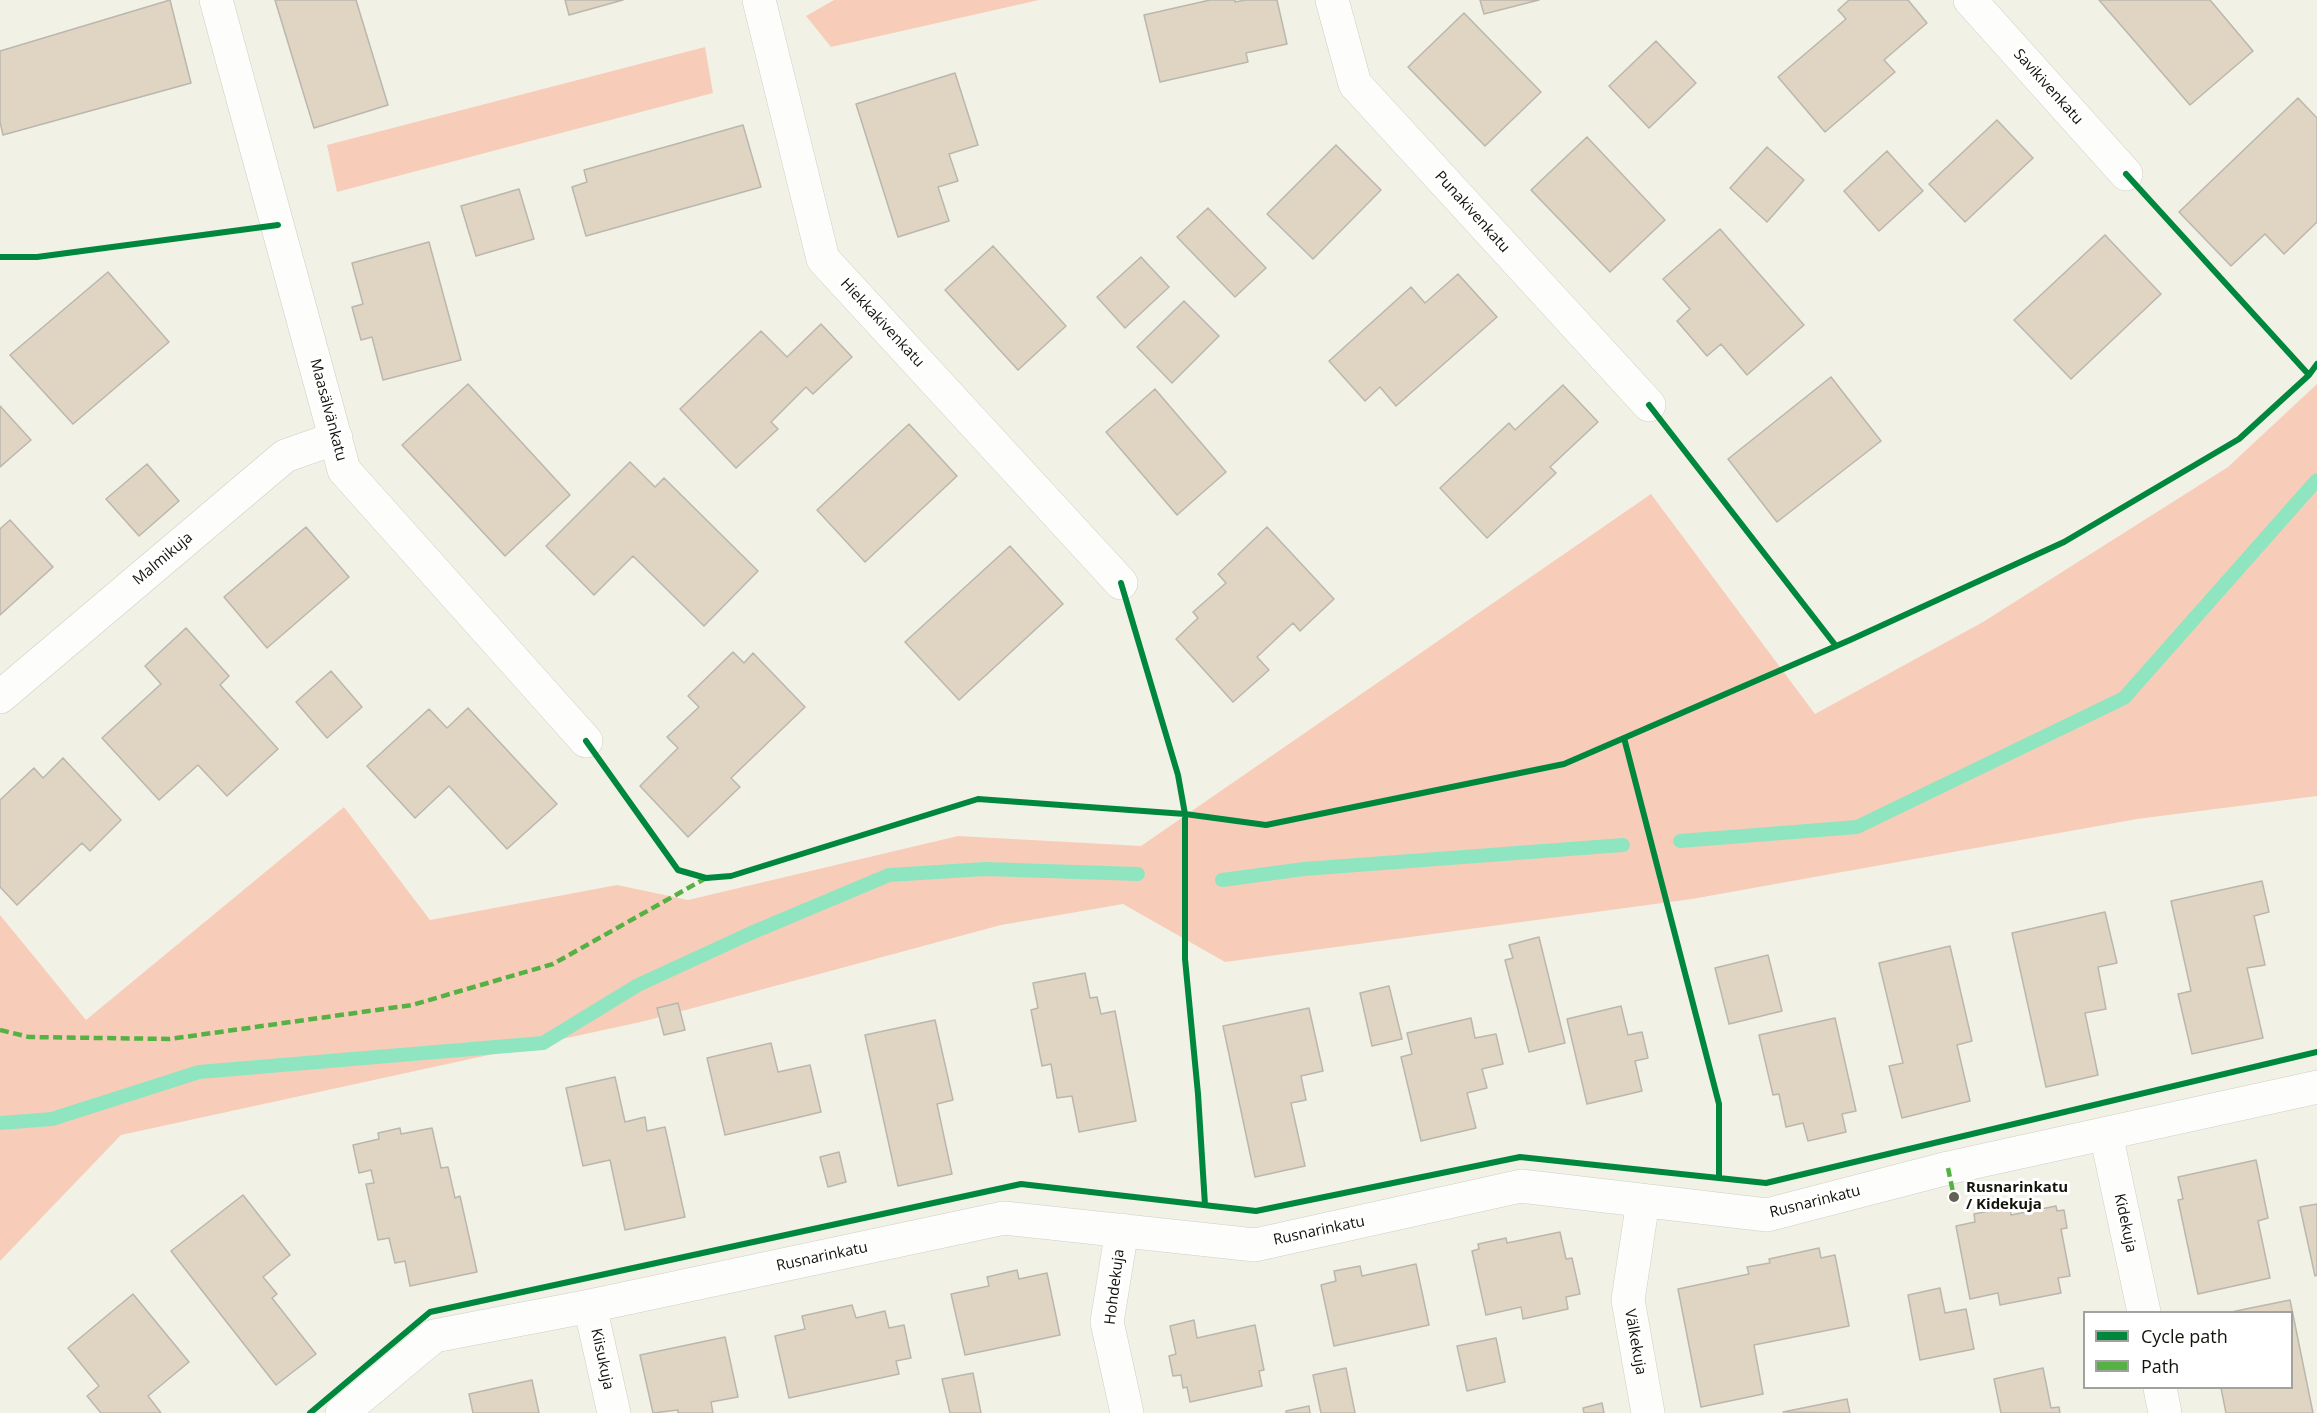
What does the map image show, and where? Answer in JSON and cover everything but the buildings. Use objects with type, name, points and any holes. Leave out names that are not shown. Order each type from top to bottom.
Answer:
[{"type":"street","name":"Maasälvänkatu","points":[[216,0],[344,470],[585,741]]},
{"type":"street","name":"Hiekkakivenkatu","points":[[759,0],[824,259],[1121,583]]},
{"type":"street","name":"Punakivenkatu","points":[[1332,0],[1355,84],[1649,405]]},
{"type":"street","name":"Savikivenkatu","points":[[1970,0],[2126,174]]},
{"type":"street","name":"Malmikuja","points":[[0,697],[285,456],[336,438]]},
{"type":"street","name":"Rusnarinkatu","points":[[342,1413],[434,1336],[590,1306],[1004,1218],[1255,1245],[1521,1186],[1767,1215],[1948,1168],[2317,1087]]},
{"type":"street","name":"Kidekuja","points":[[2106,1134],[2144,1311]]},
{"type":"street","name":"Välkekuja","points":[[1643,1201],[1628,1300],[1648,1413]]},
{"type":"street","name":"Hohdekuja","points":[[1122,1230],[1107,1322],[1127,1413]]},
{"type":"street","name":"Kiisukuja","points":[[590,1306],[614,1413]]},
{"type":"street","points":[[2160,1389],[2165,1413]]},
{"type":"shaded area","points":[[834,0],[1039,0],[831,47],[806,16]]},
{"type":"shaded area","points":[[705,47],[713,93],[337,192],[327,145]]},
{"type":"shaded area","points":[[2317,384],[2317,796],[2137,819],[1692,899],[1225,962],[1123,904],[1001,925],[645,1021],[121,1135],[0,1261],[0,915],[86,1020],[344,807],[430,920],[617,885],[688,900],[958,836],[1141,846],[1651,494],[1815,714],[1983,622],[2228,467]]},
{"type":"waterway","points":[[1680,841],[1857,827],[2124,698],[2317,480]]},
{"type":"waterway","points":[[1222,880],[1304,869],[1623,845]]},
{"type":"waterway","points":[[0,1123],[52,1119],[199,1072],[543,1043],[638,985],[751,933],[889,875],[985,869],[1138,874]]},
{"type":"marked path","points":[[0,1030],[29,1037],[170,1039],[412,1005],[553,964],[706,878]]},
{"type":"marked path","points":[[1948,1168],[1954,1197]]},
{"type":"cycle path","points":[[2126,174],[2309,375]]},
{"type":"cycle path","points":[[0,257],[37,257],[278,225]]},
{"type":"cycle path","points":[[586,741],[678,870],[706,878],[731,876],[978,799],[1185,814],[1266,825],[1564,764],[1850,640],[2064,542],[2239,439],[2309,375],[2317,364]]},
{"type":"cycle path","points":[[1649,405],[1836,646]]},
{"type":"cycle path","points":[[1121,583],[1178,775],[1185,814],[1185,959],[1198,1094],[1205,1205]]},
{"type":"cycle path","points":[[1624,738],[1719,1104],[1719,1178]]},
{"type":"cycle path","points":[[310,1413],[430,1312],[1021,1184],[1256,1211],[1520,1157],[1766,1183],[2317,1052]]},
{"type":"place","name":"Rusnarinkatu / Kidekuja","points":[[1954,1197]]}]
